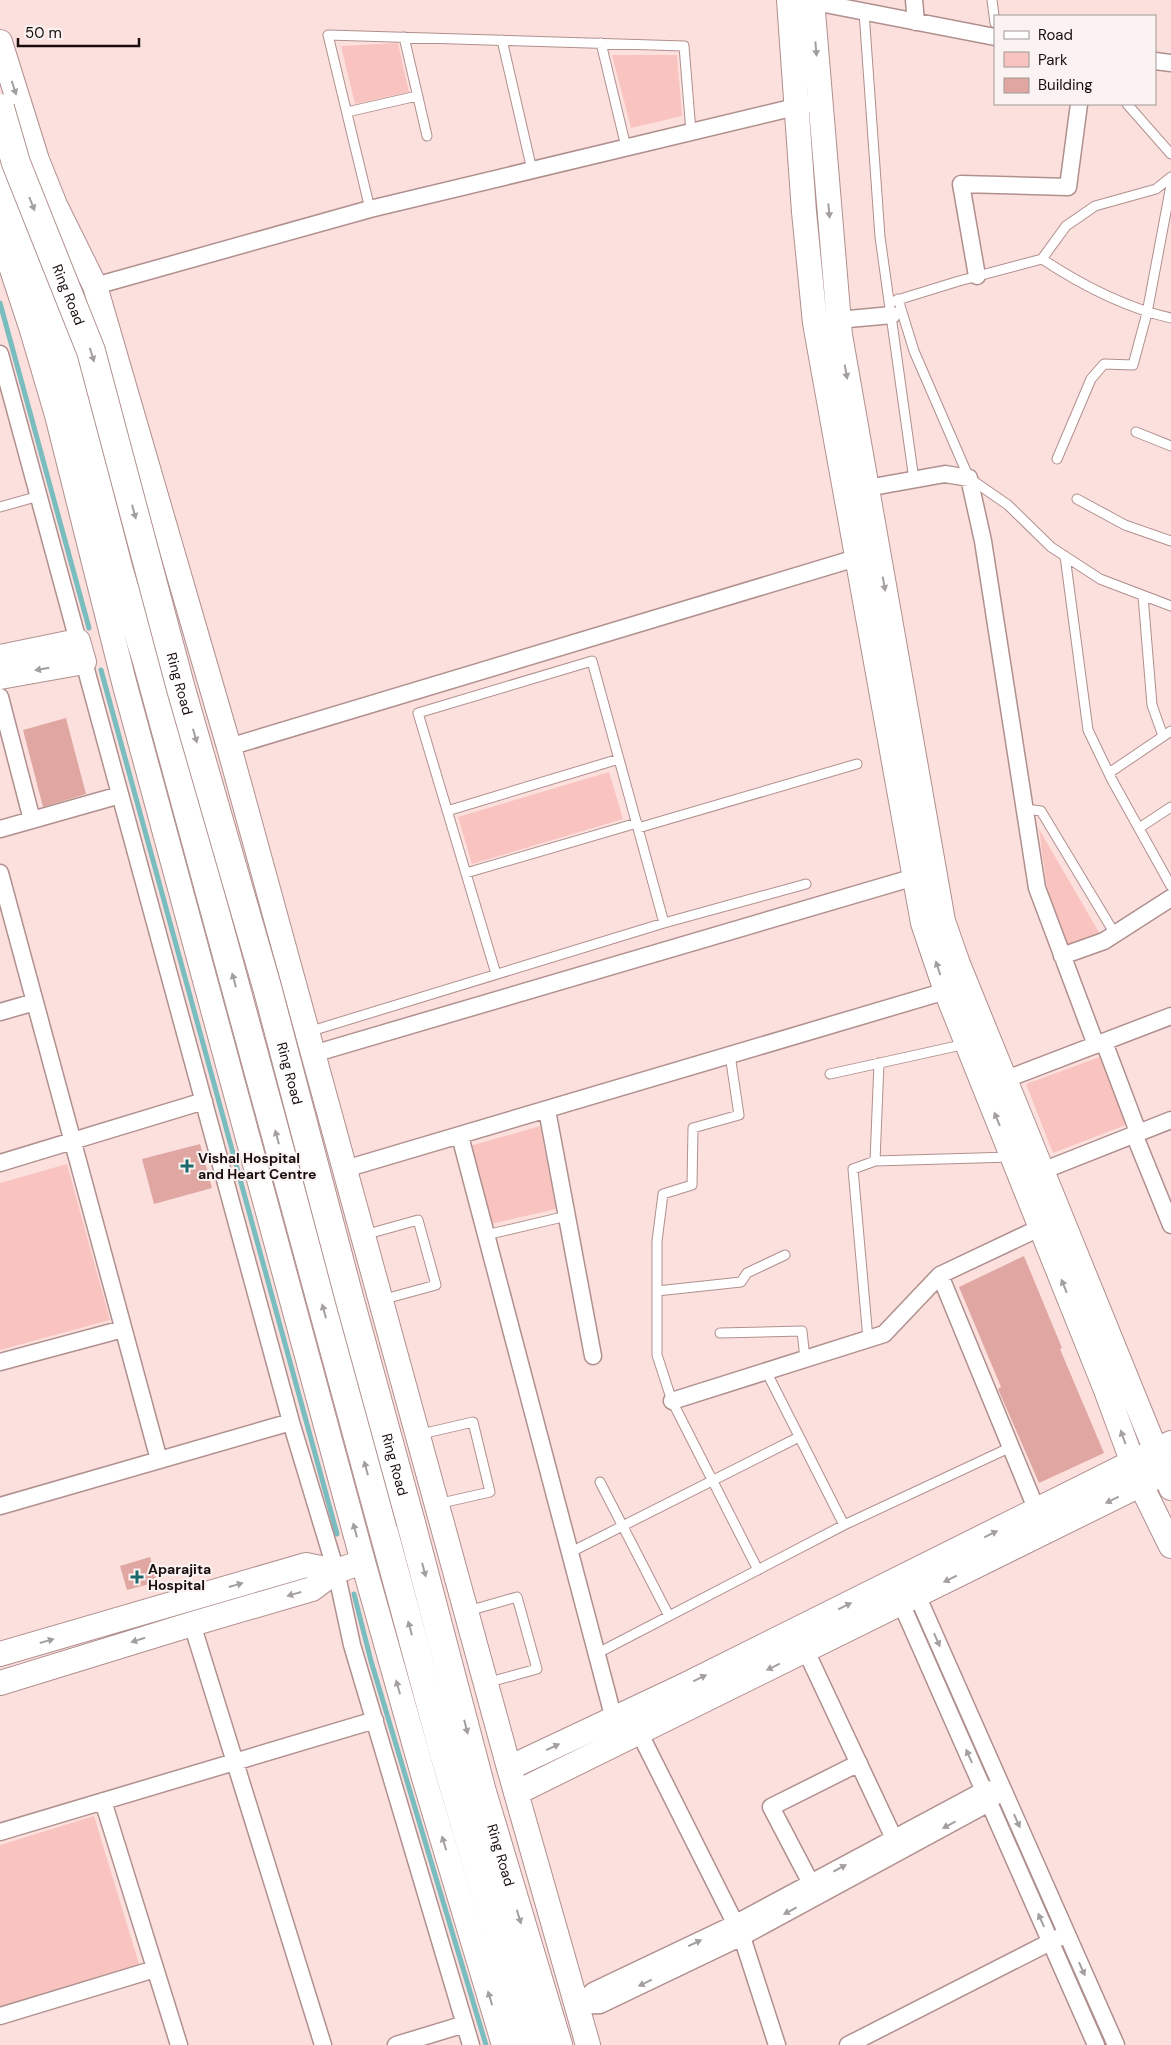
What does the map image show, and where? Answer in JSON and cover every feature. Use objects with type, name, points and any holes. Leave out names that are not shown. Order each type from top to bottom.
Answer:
[{"type":"highway","name":"Ring Road","points":[[0,108],[16,163],[91,351],[181,689],[267,988],[349,1297],[412,1523],[482,1792],[558,2045]]},
{"type":"highway","name":"Ring Road","points":[[0,190],[66,362],[119,571],[157,699],[443,1750],[530,2045]]},
{"type":"street","points":[[804,0],[994,37]]},
{"type":"street","points":[[804,0],[820,101],[838,320],[867,488],[867,555]]},
{"type":"street","points":[[804,0],[796,106],[815,323],[867,555],[924,874],[943,921],[967,1044],[994,1084],[1012,1157],[1031,1176]]},
{"type":"street","points":[[914,0],[916,22]]},
{"type":"street","points":[[0,42],[37,160],[55,205],[94,286],[229,747],[485,1683],[588,2045]]},
{"type":"street","points":[[1156,61],[1171,63]]},
{"type":"street","points":[[94,286],[370,209],[820,101]]},
{"type":"street","points":[[977,276],[961,184],[1068,187],[1080,105]]},
{"type":"street","points":[[0,171],[37,160]]},
{"type":"street","points":[[0,234],[32,330],[57,415],[124,682],[363,1562],[424,1778],[504,2045]]},
{"type":"street","points":[[838,320],[893,305]]},
{"type":"street","points":[[0,354],[4,384],[38,496],[81,651],[291,1422],[336,1571],[352,1645],[471,2045]]},
{"type":"street","points":[[867,488],[945,474],[969,478],[983,540],[1037,888],[1062,956],[1100,1043],[1171,1225]]},
{"type":"street","points":[[229,747],[867,555]]},
{"type":"street","points":[[0,657],[81,651]]},
{"type":"street","points":[[0,677],[81,651]]},
{"type":"street","points":[[0,697],[32,820]]},
{"type":"street","points":[[0,829],[120,795]]},
{"type":"street","points":[[0,873],[159,1460]]},
{"type":"street","points":[[310,1044],[924,874]]},
{"type":"street","points":[[1062,956],[1104,942],[1171,898]]},
{"type":"street","points":[[345,1169],[956,988]]},
{"type":"street","points":[[956,988],[1050,1223],[1132,1462],[1141,1485],[1171,1546]]},
{"type":"street","points":[[0,1012],[35,1002]]},
{"type":"street","points":[[994,1084],[1171,1016]]},
{"type":"street","points":[[0,1162],[204,1101]]},
{"type":"street","points":[[547,1110],[593,1356]]},
{"type":"street","points":[[1031,1176],[1171,1120]]},
{"type":"street","points":[[460,1136],[613,1719],[630,1737],[739,1930],[777,2045]]},
{"type":"street","points":[[672,1401],[884,1334],[940,1275],[1050,1223]]},
{"type":"street","points":[[509,1768],[1042,1521],[1141,1485],[1169,1477],[1163,1447],[1050,1223]]},
{"type":"street","points":[[940,1275],[1042,1521]]},
{"type":"street","points":[[0,1362],[123,1328]]},
{"type":"street","points":[[0,1506],[291,1422]]},
{"type":"street","points":[[516,1793],[909,1599],[1042,1521],[1132,1462],[1163,1447]]},
{"type":"street","points":[[0,1683],[312,1589],[336,1571],[363,1562]]},
{"type":"street","points":[[0,1654],[306,1565],[336,1571]]},
{"type":"street","points":[[909,1599],[1002,1788],[1116,2045]]},
{"type":"street","points":[[909,1599],[987,1797],[1096,2045]]},
{"type":"street","points":[[192,1624],[323,2045]]},
{"type":"street","points":[[806,1651],[898,1845]]},
{"type":"street","points":[[0,1832],[375,1720]]},
{"type":"street","points":[[814,1890],[771,1807],[859,1762]]},
{"type":"street","points":[[576,2006],[600,2005],[1002,1788]]},
{"type":"street","points":[[102,1801],[179,2045]]},
{"type":"street","points":[[848,2045],[1067,1934]]},
{"type":"street","points":[[0,2016],[155,1969]]},
{"type":"street","points":[[396,2045],[465,2024]]},
{"type":"lane","points":[[992,0],[994,15]]},
{"type":"lane","points":[[864,12],[880,237],[893,305],[914,480]]},
{"type":"lane","points":[[370,209],[328,35],[684,46],[691,132]]},
{"type":"lane","points":[[404,37],[427,136]]},
{"type":"lane","points":[[502,40],[532,170]]},
{"type":"lane","points":[[601,43],[626,147]]},
{"type":"lane","points":[[347,112],[417,96]]},
{"type":"lane","points":[[1128,105],[1171,154]]},
{"type":"lane","points":[[893,305],[977,276],[1042,258],[1066,226],[1095,206],[1156,188],[1171,177]]},
{"type":"lane","points":[[1058,459],[1091,379],[1104,364],[1133,365],[1148,313],[1171,185]]},
{"type":"lane","points":[[1042,258],[1061,271],[1148,313],[1171,318]]},
{"type":"lane","points":[[893,305],[969,478],[1008,505],[1051,547],[1100,579],[1171,606]]},
{"type":"lane","points":[[1136,432],[1171,446]]},
{"type":"lane","points":[[0,507],[38,496]]},
{"type":"lane","points":[[1077,498],[1125,525],[1171,541]]},
{"type":"lane","points":[[1065,556],[1088,730],[1109,773],[1171,886]]},
{"type":"lane","points":[[1109,773],[1167,733],[1152,705],[1144,596]]},
{"type":"lane","points":[[496,974],[418,713],[592,661],[664,923]]},
{"type":"lane","points":[[447,811],[619,759]]},
{"type":"lane","points":[[466,873],[857,764]]},
{"type":"lane","points":[[1139,828],[1171,807]]},
{"type":"lane","points":[[1024,809],[1041,811],[1115,934]]},
{"type":"lane","points":[[310,1044],[496,974],[664,923],[806,884]]},
{"type":"lane","points":[[830,1074],[967,1044]]},
{"type":"lane","points":[[730,1055],[739,1115],[693,1128],[692,1185],[664,1194],[657,1241],[657,1355],[672,1401],[758,1570]]},
{"type":"lane","points":[[875,1161],[879,1063]]},
{"type":"lane","points":[[868,1339],[853,1168],[875,1161],[1012,1157]]},
{"type":"lane","points":[[486,1234],[567,1216]]},
{"type":"lane","points":[[363,1235],[418,1220],[436,1285],[380,1300]]},
{"type":"lane","points":[[657,1291],[741,1282],[747,1273],[785,1255]]},
{"type":"lane","points":[[720,1333],[802,1330],[804,1359]]},
{"type":"lane","points":[[766,1371],[844,1525]]},
{"type":"lane","points":[[417,1435],[473,1422],[490,1492],[436,1504]]},
{"type":"lane","points":[[569,1553],[799,1437]]},
{"type":"lane","points":[[596,1654],[844,1525],[1011,1447]]},
{"type":"lane","points":[[600,1482],[669,1616]]},
{"type":"lane","points":[[466,1611],[517,1597],[537,1668],[485,1683]]},
{"type":"green space","points":[[398,43],[409,92],[355,104],[341,46]]},
{"type":"green space","points":[[612,55],[677,55],[682,116],[631,128]]},
{"type":"green space","points":[[609,772],[623,819],[472,864],[458,817]]},
{"type":"green space","points":[[1039,829],[1100,934],[1066,945],[1048,896]]},
{"type":"green space","points":[[1105,1055],[1131,1123],[1053,1153],[1026,1084]]},
{"type":"green space","points":[[540,1126],[556,1209],[491,1224],[470,1146]]},
{"type":"green space","points":[[67,1164],[110,1320],[0,1350],[0,1183]]},
{"type":"green space","points":[[94,1816],[139,1964],[0,2006],[0,1845]]},
{"type":"building","points":[[66,718],[86,794],[43,807],[23,730]]},
{"type":"building","points":[[200,1144],[212,1188],[154,1204],[142,1159]]},
{"type":"building","points":[[1024,1256],[1062,1348],[1060,1349],[1104,1453],[1039,1483],[998,1389],[1001,1387],[959,1287]]},
{"type":"building","points":[[150,1557],[157,1582],[127,1590],[120,1566]]},
{"type":"waterway","points":[[0,303],[89,628]]},
{"type":"waterway","points":[[101,670],[337,1534]]},
{"type":"waterway","points":[[354,1594],[371,1661],[486,2045]]},
{"type":"place","name":"Vishal Hospital and Heart Centre","points":[[187,1166]]},
{"type":"place","name":"Aparajita Hospital","points":[[137,1577]]}]
